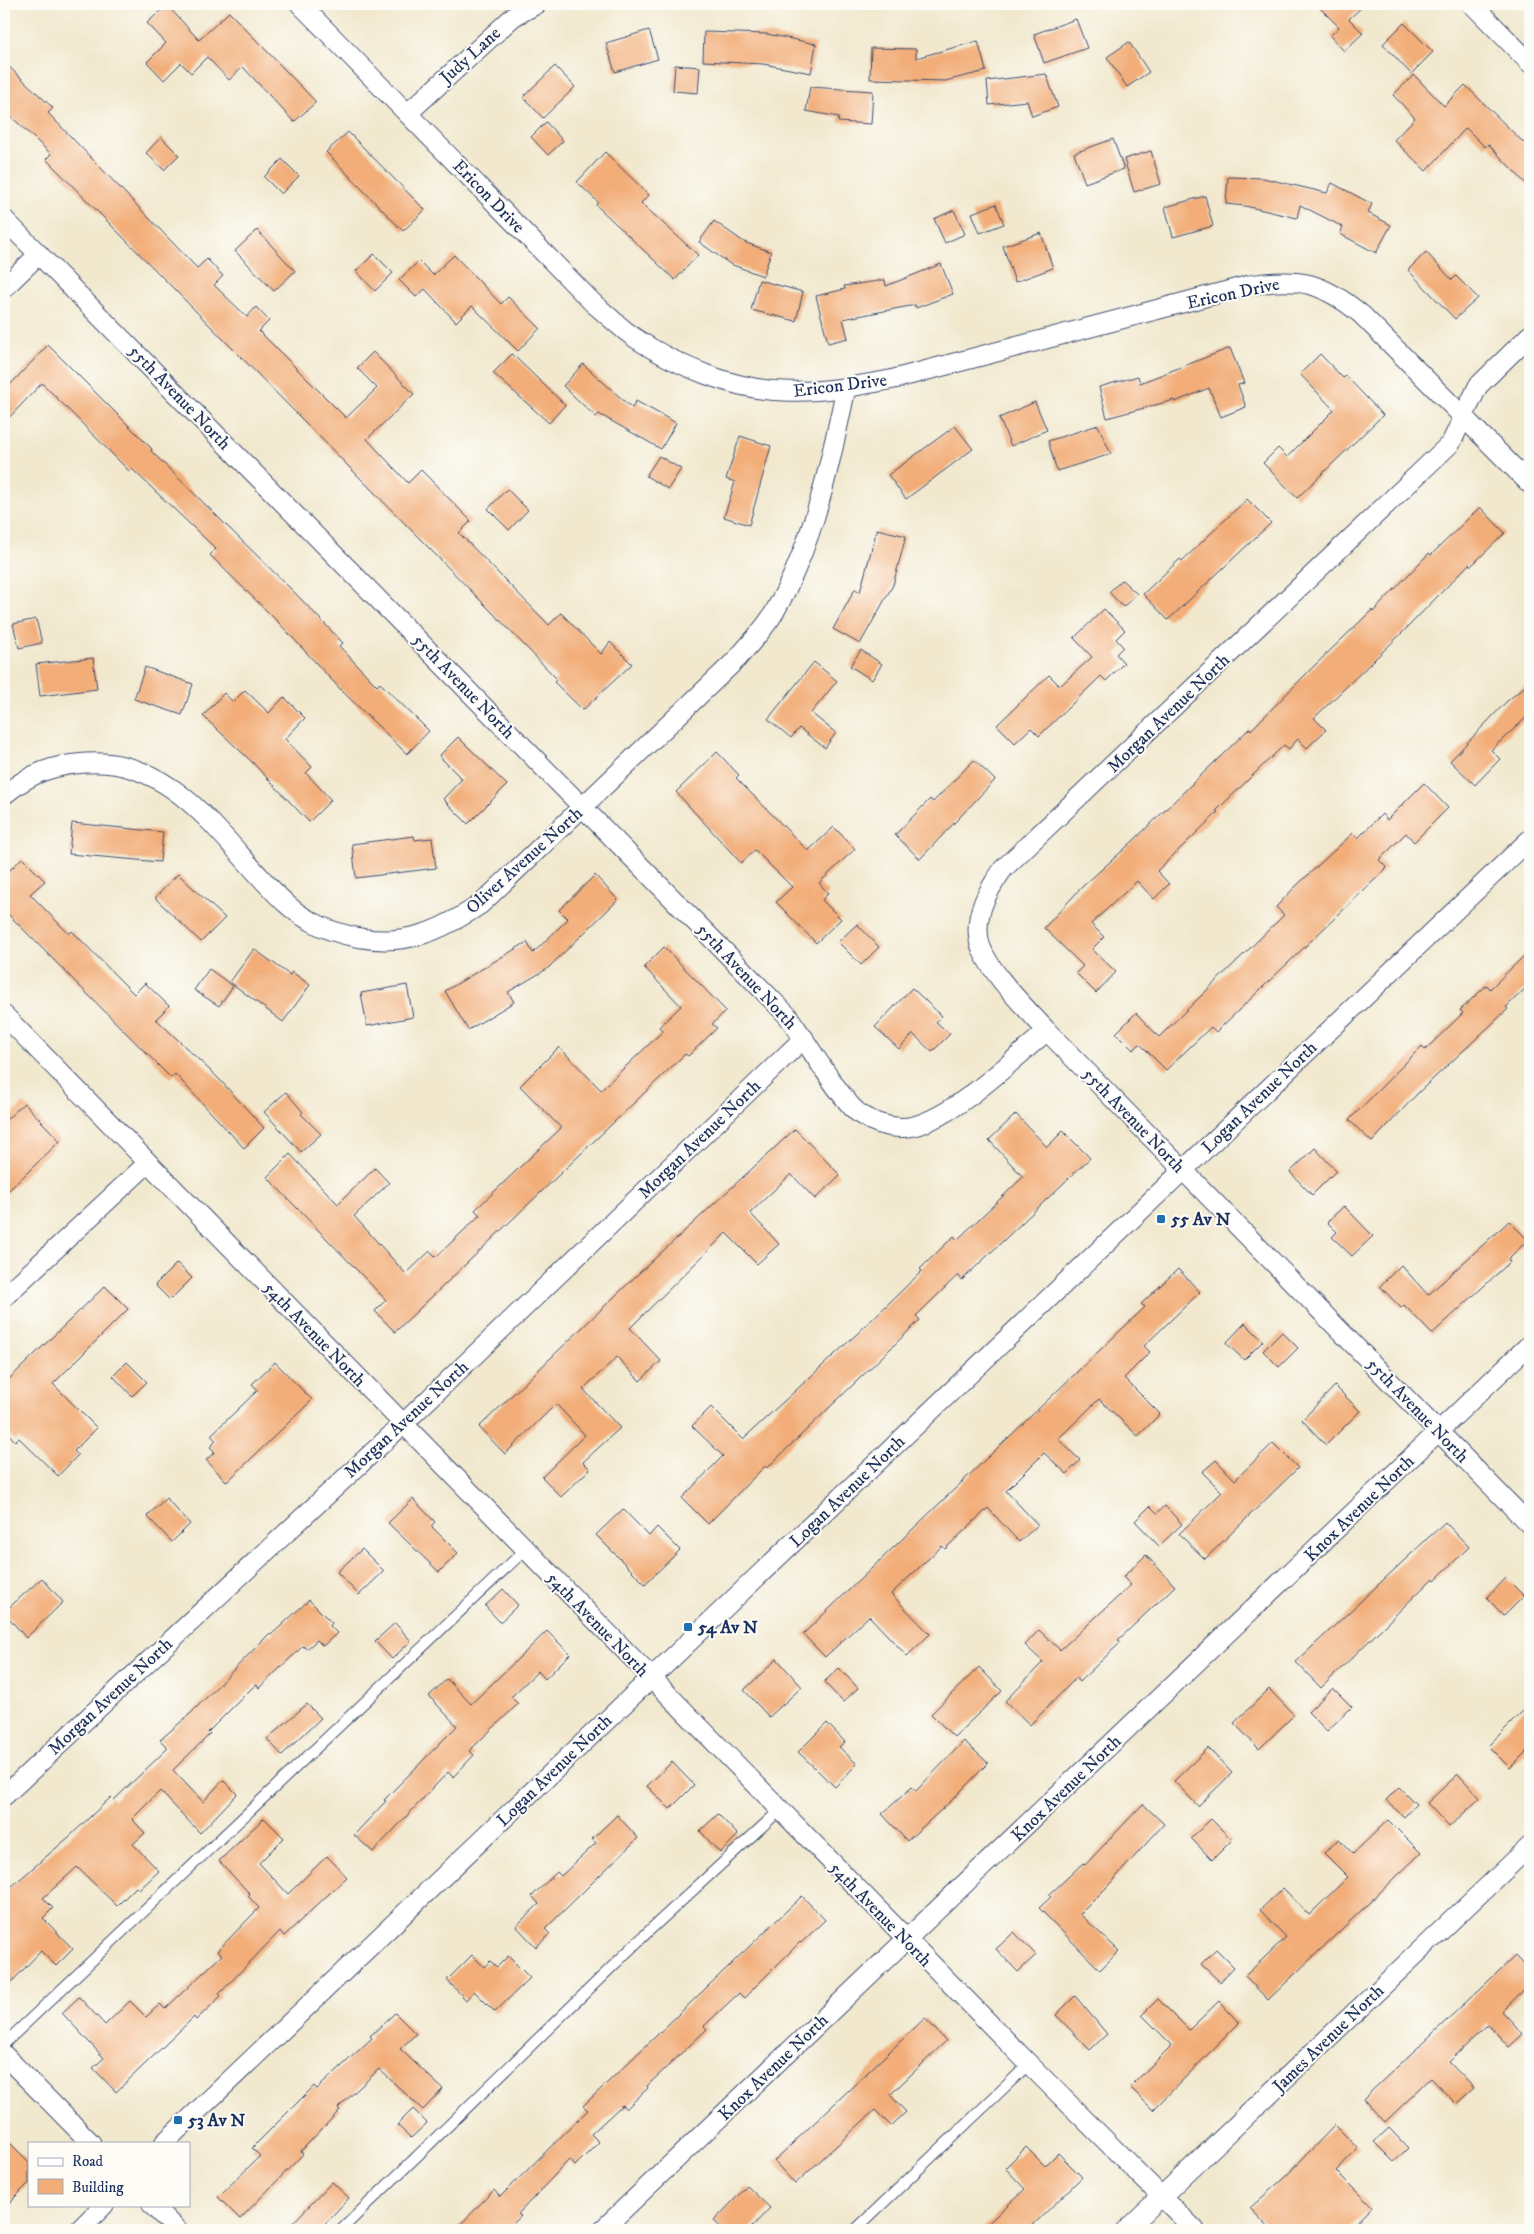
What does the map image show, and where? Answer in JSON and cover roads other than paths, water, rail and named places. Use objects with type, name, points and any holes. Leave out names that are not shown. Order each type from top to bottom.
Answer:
[{"type":"street","name":"Ericon Drive","points":[[300,4],[594,304],[634,338],[681,365],[731,382],[784,392],[846,388],[894,379],[1250,285],[1279,280],[1309,284],[1338,295],[1362,315],[1530,484]]},
{"type":"street","name":"Judy Lane","points":[[408,113],[513,17],[537,4]]},
{"type":"street","points":[[1472,4],[1530,63]]},
{"type":"street","name":"55th Avenue North","points":[[4,219],[787,1015],[851,1107],[870,1120],[890,1127],[913,1126],[951,1108],[1047,1031],[1530,1525]]},
{"type":"street","points":[[4,288],[39,254]]},
{"type":"street","name":"Morgan Avenue North","points":[[1047,1031],[1007,988],[991,965],[979,940],[980,915],[988,891],[1004,869],[1451,443],[1478,386],[1530,335]]},
{"type":"street","name":"Oliver Avenue North","points":[[4,795],[25,778],[60,765],[96,762],[131,767],[166,782],[194,806],[280,898],[309,921],[342,934],[379,941],[416,937],[451,924],[481,904],[737,659],[774,614],[800,562],[819,507],[846,388]]},
{"type":"street","name":"Logan Avenue North","points":[[165,2142],[1530,839]]},
{"type":"street","name":"54th Avenue North","points":[[4,1015],[1028,2064],[1195,2230]]},
{"type":"street","name":"Morgan Avenue North","points":[[4,1796],[403,1424],[804,1038]]},
{"type":"street","points":[[4,1297],[148,1163]]},
{"type":"street","name":"Knox Avenue North","points":[[602,2230],[1530,1344]]},
{"type":"street","name":"James Avenue North","points":[[1126,2230],[1530,1846]]},
{"type":"street","points":[[4,2055],[90,2142]]},
{"type":"street","points":[[79,2230],[103,2206]]},
{"type":"street","points":[[153,2206],[176,2230]]},
{"type":"lane","points":[[4,2044],[526,1549]]},
{"type":"lane","points":[[341,2230],[652,1928],[780,1810]]},
{"type":"lane","points":[[855,2230],[1028,2064]]},
{"type":"place","name":"55 Av N","points":[[1161,1219]]},
{"type":"place","name":"54 Av N","points":[[688,1627]]},
{"type":"place","name":"53 Av N","points":[[178,2120]]}]
